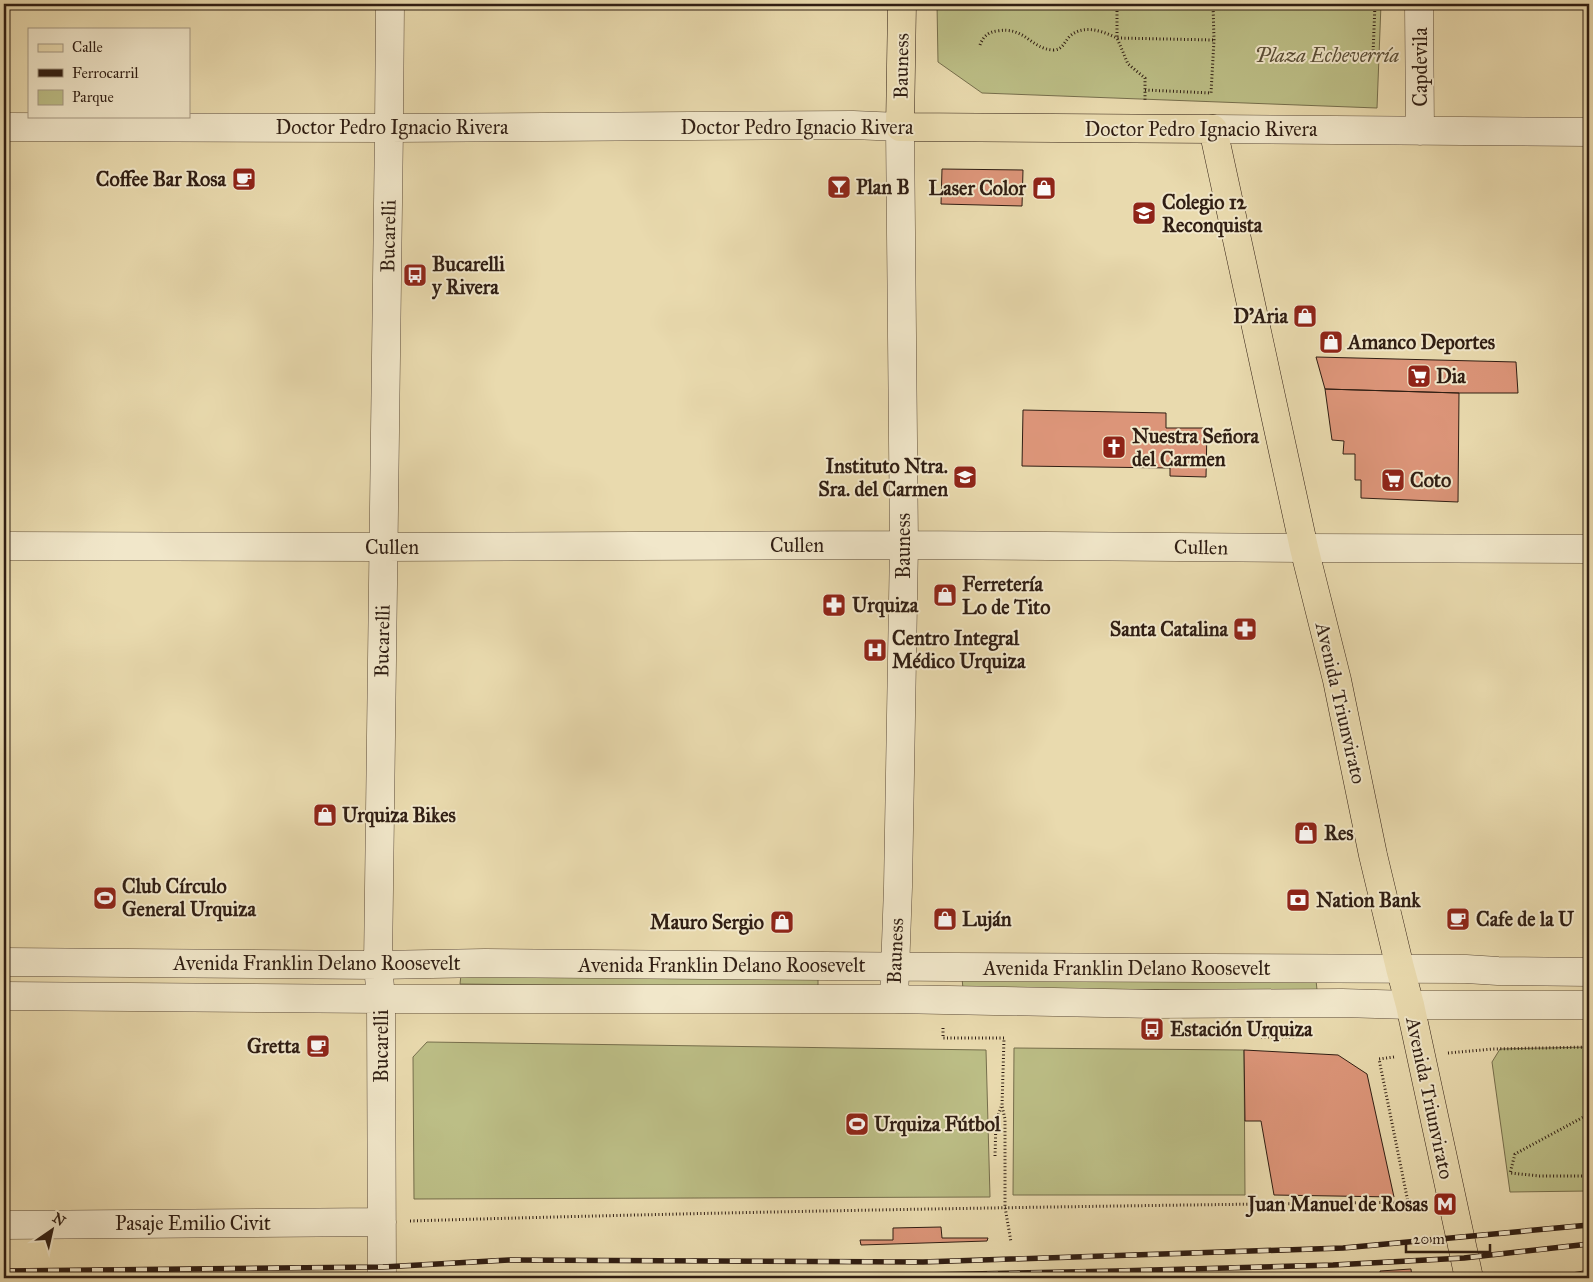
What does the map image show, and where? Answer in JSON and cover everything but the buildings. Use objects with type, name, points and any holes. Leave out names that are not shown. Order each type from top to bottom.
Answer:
[{"type":"main road","name":"Bauness","points":[[900,127],[902,4]]},
{"type":"main road","name":"Doctor Pedro Ignacio Rivera","points":[[900,127],[1212,128]]},
{"type":"main road","name":"Avenida Triunvirato","points":[[1212,128],[1304,548],[1339,689],[1373,855],[1421,1054],[1468,1278]]},
{"type":"street","name":"Bucarelli","points":[[382,1278],[381,999],[378,965],[390,4]]},
{"type":"street","name":"Capdevila","points":[[1419,4],[1420,131]]},
{"type":"street","name":"Doctor Pedro Ignacio Rivera","points":[[4,127],[389,128],[853,125],[900,127]]},
{"type":"street","name":"Bauness","points":[[894,999],[904,544],[900,127]]},
{"type":"street","name":"Doctor Pedro Ignacio Rivera","points":[[1212,128],[1589,132]]},
{"type":"street","name":"Cullen","points":[[4,546],[383,547],[904,544],[1589,549]]},
{"type":"street","name":"Avenida Franklin Delano Roosevelt","points":[[4,962],[1400,968],[1589,972]]},
{"type":"street","name":"Avenida Franklin Delano Roosevelt","points":[[4,996],[381,999],[894,999],[1154,1004],[1589,1005]]},
{"type":"street","name":"Pasaje Emilio Civit","points":[[4,1225],[382,1222]]},
{"type":"path","points":[[1117,4],[1117,38],[1128,64],[1145,78],[1146,129]]},
{"type":"path","points":[[1145,90],[1211,93],[1214,4]]},
{"type":"path","points":[[1375,4],[1373,54],[1420,59]]},
{"type":"path","points":[[980,45],[986,35],[1007,29],[1016,31],[1039,46],[1051,50],[1059,49],[1078,31],[1089,29],[1104,32],[1117,38],[1214,40]]},
{"type":"path","points":[[946,1000],[943,1038],[1004,1038],[1002,1106],[1004,1119],[1005,1207],[1011,1242]]},
{"type":"path","points":[[1262,1036],[1295,1037]]},
{"type":"path","points":[[1408,1202],[1379,1059],[1493,1049],[1589,1047]]},
{"type":"path","points":[[996,1156],[996,1121],[1002,1106]]},
{"type":"path","points":[[1589,1114],[1515,1154],[1510,1173],[1540,1176],[1589,1176]]},
{"type":"path","points":[[382,1222],[634,1214],[1005,1207],[1452,1202]]},
{"type":"green space","name":"Plaza Echeverría","points":[[937,4],[1381,4],[1377,108],[982,93],[938,62]]},
{"type":"green space","points":[[461,975],[818,977],[818,988],[460,984]]},
{"type":"green space","points":[[962,978],[1316,980],[1317,990],[963,989]]},
{"type":"green space","points":[[427,1042],[986,1050],[990,1197],[414,1199],[413,1057]]},
{"type":"green space","points":[[1589,1047],[1589,1191],[1510,1192],[1492,1062],[1500,1049]]},
{"type":"green space","name":"Urquiza Fútbol","points":[[1014,1048],[1244,1050],[1245,1195],[1013,1195]]},
{"type":"railway","points":[[4,1271],[383,1267],[509,1260],[923,1262],[1343,1248],[1589,1225]]},
{"type":"railway","points":[[459,1278],[506,1276],[922,1275],[1333,1265],[1464,1258],[1589,1244]]},
{"type":"place","name":"Coffee Bar Rosa","points":[[244,179]]},
{"type":"place","name":"Plan B","points":[[839,187]]},
{"type":"place","name":"Laser Color","points":[[1044,188]]},
{"type":"place","name":"Colegio 12 Reconquista","points":[[1144,213]]},
{"type":"place","name":"Bucarelli y Rivera","points":[[415,275]]},
{"type":"place","name":"D'Aria","points":[[1305,316]]},
{"type":"place","name":"Amanco Deportes","points":[[1331,342]]},
{"type":"place","name":"Dia","points":[[1419,376]]},
{"type":"place","name":"Nuestra Señora del Carmen","points":[[1114,447]]},
{"type":"place","name":"Instituto Ntra. Sra. del Carmen","points":[[965,477]]},
{"type":"place","name":"Coto","points":[[1393,480]]},
{"type":"place","name":"Ferretería Lo de Tito","points":[[945,595]]},
{"type":"place","name":"Urquiza","points":[[834,605]]},
{"type":"place","name":"Santa Catalina","points":[[1245,629]]},
{"type":"place","name":"Centro Integral Médico Urquiza","points":[[875,650]]},
{"type":"place","name":"Urquiza Bikes","points":[[325,815]]},
{"type":"place","name":"Res","points":[[1306,833]]},
{"type":"place","name":"Club Círculo General Urquiza","points":[[105,898]]},
{"type":"place","name":"Nation Bank","points":[[1298,900]]},
{"type":"place","name":"Luján","points":[[945,919]]},
{"type":"place","name":"Cafe de la U","points":[[1458,919]]},
{"type":"place","name":"Mauro Sergio","points":[[782,922]]},
{"type":"place","name":"Estación Urquiza","points":[[1152,1029]]},
{"type":"place","name":"Gretta","points":[[318,1046]]},
{"type":"place","name":"Urquiza Fútbol","points":[[857,1124]]},
{"type":"place","name":"Juan Manuel de Rosas","points":[[1445,1204]]}]
